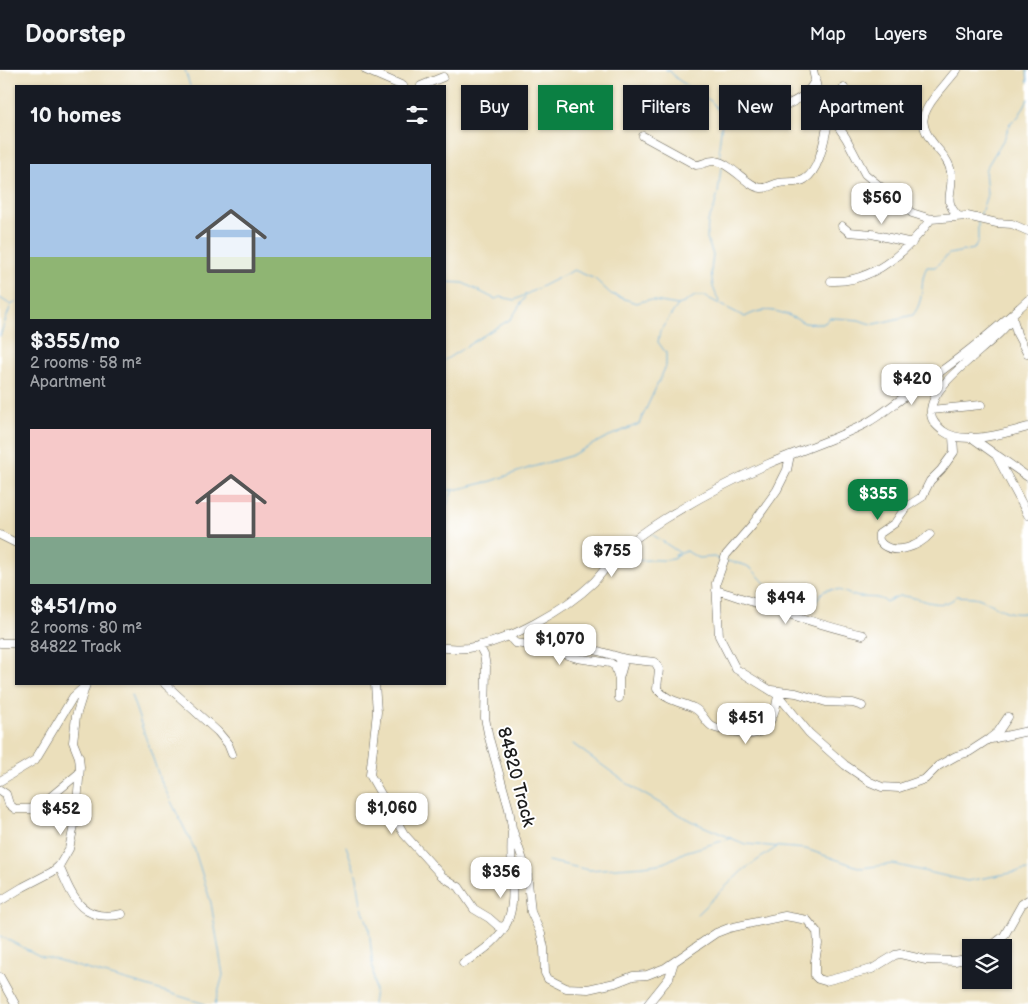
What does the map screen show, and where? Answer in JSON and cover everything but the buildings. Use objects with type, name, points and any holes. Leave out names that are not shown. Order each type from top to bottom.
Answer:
[{"type":"street","points":[[366,70],[401,85]]},
{"type":"street","points":[[813,70],[817,85]]},
{"type":"street","points":[[956,70],[928,104],[923,118],[929,139],[949,164],[952,174],[949,205],[951,210],[958,216]]},
{"type":"street","points":[[423,85],[443,77]]},
{"type":"street","points":[[791,102],[802,97],[813,86],[816,78]]},
{"type":"street","points":[[643,136],[696,166],[715,161],[738,173],[756,187],[762,188],[777,183],[800,181],[808,176],[819,156],[826,130]]},
{"type":"street","points":[[841,130],[865,174],[912,213],[931,219],[967,216],[997,223],[1012,224],[1028,231]]},
{"type":"street","points":[[831,281],[850,281],[890,262],[912,243],[931,219]]},
{"type":"street","points":[[842,226],[848,232],[882,236],[912,243]]},
{"type":"street","points":[[1028,300],[1003,331],[959,369],[942,387],[933,400],[930,410],[932,420],[938,427],[953,437],[995,436],[1028,427]]},
{"type":"street","points":[[1014,315],[1017,334],[1027,353]]},
{"type":"street","points":[[446,648],[467,648],[479,645],[508,635],[555,612],[573,600],[593,582],[618,554],[640,535],[663,520],[734,480],[868,422],[918,389],[1014,315]]},
{"type":"street","points":[[930,410],[981,405]]},
{"type":"street","points":[[930,534],[916,544],[896,550],[885,546],[878,538],[879,534],[895,523],[906,507],[922,497],[930,481],[954,452],[953,437]]},
{"type":"street","points":[[971,437],[1028,477]]},
{"type":"street","points":[[790,455],[787,470],[777,490],[752,525],[726,555],[716,583],[719,636],[736,669],[778,695],[809,733],[846,765],[870,782],[882,786],[899,788],[925,779],[938,766],[956,756],[969,752],[989,739],[998,732],[1008,716]]},
{"type":"street","points":[[996,455],[1028,515]]},
{"type":"street","points":[[0,535],[15,542]]},
{"type":"street","points":[[716,590],[820,625],[862,635]]},
{"type":"street","points":[[508,635],[515,643],[574,644],[618,657],[655,662],[659,669],[657,689],[668,698],[700,712],[712,726],[750,734],[763,729],[776,709],[778,695]]},
{"type":"street","points":[[0,643],[15,643]]},
{"type":"street","points":[[528,644],[577,658],[610,663],[617,670],[619,698]]},
{"type":"street","name":"84820 Track","points":[[479,645],[484,655],[486,667],[485,718],[487,728],[509,809],[512,828],[527,872],[531,912],[541,934],[544,948],[545,973],[548,979],[566,988],[588,989],[634,976],[647,975],[674,962],[716,933],[729,928],[785,916],[807,920],[814,927],[817,932],[818,944],[815,976],[825,981],[872,969],[900,954],[926,960],[962,960]]},
{"type":"street","points":[[618,657],[623,665],[619,679]]},
{"type":"street","points":[[0,901],[52,872],[59,866],[69,849],[76,816],[79,756],[73,742],[76,716],[85,685]]},
{"type":"street","points":[[0,781],[35,760],[73,697],[85,685]]},
{"type":"street","points":[[166,685],[218,732],[228,744],[232,754]]},
{"type":"street","points":[[374,685],[377,712],[370,775],[404,834],[442,876],[459,887],[474,909],[498,926],[505,926]]},
{"type":"street","points":[[771,690],[796,693],[826,702],[853,703],[862,706]]},
{"type":"street","points":[[989,739],[1028,731]]},
{"type":"street","points":[[0,790],[6,794],[9,804],[15,810],[32,810],[78,774]]},
{"type":"street","points":[[463,963],[480,954],[501,934],[510,918],[512,909],[512,828]]},
{"type":"street","points":[[59,866],[67,886],[88,912],[95,915],[112,916],[122,914]]},
{"type":"street","points":[[1000,939],[1022,904],[1028,900]]},
{"type":"street","points":[[648,1004],[669,978],[674,962]]},
{"type":"street","points":[[0,977],[15,1004]]},
{"type":"waterway","points":[[185,70],[190,85]]},
{"type":"waterway","points":[[666,70],[711,101],[719,111],[722,121],[719,147],[721,159]]},
{"type":"waterway","points":[[1027,70],[1028,82]]},
{"type":"waterway","points":[[980,216],[987,195],[985,170],[1005,137],[1010,123],[1019,116],[1028,99]]},
{"type":"waterway","points":[[720,304],[713,287],[711,271],[713,255],[707,238],[708,221],[718,193],[721,168]]},
{"type":"waterway","points":[[446,282],[463,283],[495,299],[501,297],[515,300],[574,270],[595,279],[611,294],[636,303],[648,300],[678,305],[695,296],[704,296],[745,317],[768,310],[784,314],[805,323],[825,323],[829,318],[833,318],[859,320],[875,324],[913,315],[918,307],[927,267],[935,267],[949,254],[974,249],[978,241],[978,222]]},
{"type":"waterway","points":[[446,359],[511,319],[525,297]]},
{"type":"waterway","points":[[0,298],[11,305],[15,303]]},
{"type":"waterway","points":[[0,336],[11,305]]},
{"type":"waterway","points":[[446,490],[454,490],[492,481],[570,456],[607,437],[639,424],[666,366],[666,353],[658,342],[660,331],[678,305]]},
{"type":"waterway","points":[[446,508],[453,490]]},
{"type":"waterway","points":[[650,533],[680,553],[686,551],[699,558],[714,557],[720,560]]},
{"type":"waterway","points":[[629,562],[669,560],[679,554]]},
{"type":"waterway","points":[[727,561],[750,568],[768,586],[768,592],[776,603],[792,610],[806,611],[810,609],[815,605],[822,593],[832,589],[856,596],[877,598],[886,602],[901,596],[937,603],[951,601],[957,596],[973,597],[1008,612],[1028,612]]},
{"type":"waterway","points":[[131,695],[160,779],[194,848],[211,903],[223,975],[215,1004]]},
{"type":"waterway","points":[[573,744],[635,789],[691,821],[745,844],[806,849],[861,868],[893,864],[967,881],[1028,870]]},
{"type":"waterway","points":[[548,861],[589,870],[644,866],[664,863],[685,852],[732,838]]},
{"type":"waterway","points":[[346,846],[357,877],[361,904],[369,928],[375,990],[373,1004]]},
{"type":"waterway","points":[[697,914],[743,870],[777,847]]},
{"type":"waterway","points":[[0,936],[40,956],[205,1004]]}]
